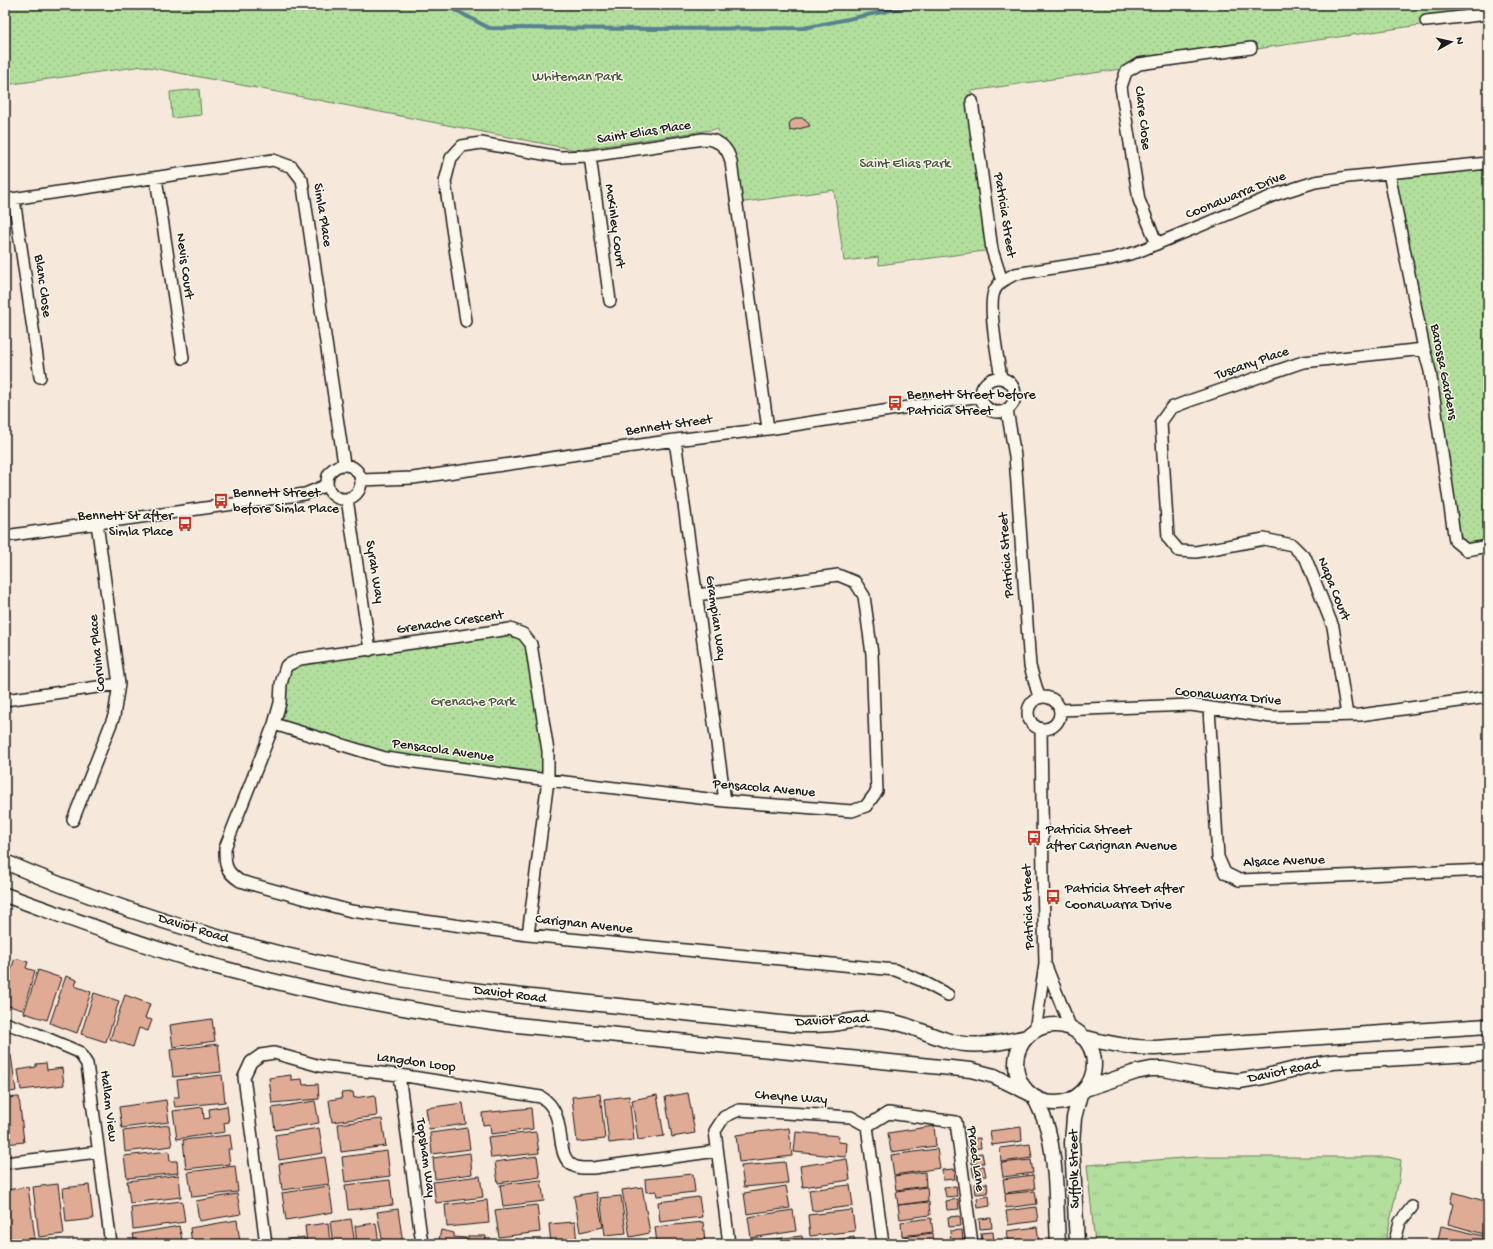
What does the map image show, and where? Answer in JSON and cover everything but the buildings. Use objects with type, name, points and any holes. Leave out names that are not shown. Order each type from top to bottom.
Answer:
[{"type":"street","points":[[1426,21],[1488,14]]},
{"type":"street","name":"Clare Close","points":[[1157,244],[1139,200],[1120,87],[1126,72],[1139,64],[1251,48]]},
{"type":"street","name":"Patricia Street","points":[[972,101],[992,250],[1002,281]]},
{"type":"street","name":"Saint Elias Place","points":[[466,321],[445,182],[451,158],[462,146],[481,143],[560,157],[590,156],[703,139],[712,139],[720,143],[730,154],[768,429]]},
{"type":"street","name":"McKinley Court","points":[[590,156],[610,301]]},
{"type":"street","name":"Simla Place","points":[[10,199],[273,160],[292,167],[302,180],[344,464]]},
{"type":"street","name":"Coonawarra Drive","points":[[1002,281],[1015,274],[1111,260],[1137,252],[1277,194],[1315,182],[1348,177],[1488,163]]},
{"type":"street","name":"Barossa Gardens","points":[[1390,173],[1424,349],[1430,371],[1455,541],[1466,550],[1488,546]]},
{"type":"street","name":"Nevis Court","points":[[156,178],[183,358]]},
{"type":"street","name":"Blanc Close","points":[[10,199],[40,377]]},
{"type":"street","points":[[1000,378],[992,308],[994,292],[1002,281]]},
{"type":"street","name":"Tuscany Place","points":[[1165,483],[1160,422],[1171,408],[1303,362],[1424,349]]},
{"type":"street","points":[[994,378],[1000,378],[1011,383],[1015,394],[1012,406],[1007,410],[996,413],[990,411],[981,402],[980,396],[984,384],[994,378]]},
{"type":"street","name":"Bennett Street","points":[[361,480],[413,478],[675,440],[768,429],[980,396]]},
{"type":"street","name":"Patricia Street","points":[[1007,410],[1014,456],[1030,666],[1040,697]]},
{"type":"street","name":"Grampian Way","points":[[675,440],[725,801]]},
{"type":"street","points":[[344,464],[355,469],[361,480],[358,492],[353,497],[340,499],[329,492],[327,485],[329,474],[338,466],[344,464]]},
{"type":"street","name":"Napa Court","points":[[1165,483],[1168,538],[1179,550],[1196,552],[1264,539],[1292,545],[1306,559],[1333,627],[1346,716]]},
{"type":"street","points":[[5,536],[306,494],[327,485]]},
{"type":"street","name":"Syrah Way","points":[[347,499],[370,650]]},
{"type":"street","name":"Corvina Place","points":[[73,820],[114,716],[119,684],[97,523]]},
{"type":"street","name":"Pensacola Avenue","points":[[274,724],[386,758],[548,780],[725,801],[852,811],[866,806],[877,791],[872,654],[864,596],[855,582],[838,576],[697,595]]},
{"type":"street","name":"Grenache Crescent","points":[[225,864],[225,848],[274,724],[280,704],[281,684],[286,666],[300,659],[510,629],[523,634],[531,644],[548,751],[548,780],[528,935]]},
{"type":"street","points":[[5,700],[119,684]]},
{"type":"street","points":[[1044,696],[1052,699],[1059,706],[1060,710],[1058,722],[1047,729],[1036,727],[1028,717],[1030,705],[1034,700],[1040,697],[1044,696]]},
{"type":"street","name":"Coonawarra Drive","points":[[1060,710],[1191,705],[1271,717],[1346,716],[1488,697]]},
{"type":"street","name":"Alsace Avenue","points":[[1209,708],[1218,857],[1225,872],[1239,880],[1488,870]]},
{"type":"street","name":"Patricia Street","points":[[1031,1034],[1045,964],[1042,876],[1041,729]]},
{"type":"street","name":"Daviot Road","points":[[5,862],[105,901],[204,933],[305,960],[407,980],[516,996],[802,1025],[880,1019],[907,1025],[946,1040],[970,1045],[997,1043],[1031,1034]]},
{"type":"street","name":"Carignan Avenue","points":[[225,864],[231,875],[240,881],[351,912],[528,935],[895,970],[920,980],[948,995]]},
{"type":"street","name":"Daviot Road","points":[[5,895],[129,940],[196,961],[298,987],[368,1002],[507,1024],[971,1070],[994,1076],[1031,1095]]},
{"type":"street","name":"Patricia Street","points":[[1045,964],[1077,1033]]},
{"type":"street","name":"Hallam View","points":[[5,1023],[37,1034],[79,1052],[87,1064],[111,1244]]},
{"type":"street","points":[[1053,1025],[1062,1026],[1077,1033],[1088,1044],[1094,1063],[1093,1072],[1090,1081],[1082,1092],[1068,1101],[1061,1103],[1047,1103],[1031,1095],[1018,1076],[1016,1067],[1019,1050],[1022,1043],[1031,1034],[1044,1027],[1053,1025]]},
{"type":"street","name":"Daviot Road","points":[[1077,1033],[1115,1045],[1134,1048],[1155,1048],[1488,1026]]},
{"type":"street","name":"Langdon Loop","points":[[266,1244],[244,1077],[251,1062],[261,1055],[274,1053],[320,1066],[399,1075],[541,1097],[549,1102],[555,1111],[560,1129],[564,1155],[574,1166],[581,1168],[593,1168],[717,1151]]},
{"type":"street","name":"Daviot Road","points":[[1082,1092],[1136,1072],[1150,1069],[1163,1069],[1212,1078],[1239,1081],[1332,1062],[1488,1053]]},
{"type":"street","name":"Topsham Way","points":[[399,1075],[422,1244]]},
{"type":"street","name":"Suffolk Street","points":[[1077,1244],[1072,1143],[1074,1118],[1082,1092]]},
{"type":"street","name":"Suffolk Street","points":[[1031,1095],[1046,1123],[1050,1136],[1058,1244]]},
{"type":"street","name":"Cheyne Way","points":[[729,1244],[715,1131],[724,1116],[739,1110],[851,1117],[867,1126]]},
{"type":"street","name":"Praed Lane","points":[[867,1126],[888,1113],[956,1122],[972,1244]]},
{"type":"street","points":[[867,1126],[883,1244]]},
{"type":"street","points":[[5,1162],[98,1152]]},
{"type":"street","points":[[1394,1244],[1400,1222],[1412,1207]]},
{"type":"green space","name":"Whiteman Park","points":[[5,5],[1488,5],[1488,15],[971,91],[992,250],[879,265],[878,257],[844,261],[834,190],[737,203],[731,162],[720,143],[718,129],[576,150],[143,66],[5,85]]},
{"type":"green space","points":[[199,89],[201,115],[172,118],[170,92]]},
{"type":"green space","points":[[1488,163],[1488,546],[1466,550],[1456,538],[1389,173]]},
{"type":"green space","name":"Grenache Park","points":[[510,629],[531,644],[548,780],[385,758],[274,724],[286,666]]},
{"type":"green space","points":[[1197,1157],[1388,1157],[1401,1160],[1399,1180],[1385,1244],[1095,1244],[1087,1165]]},
{"type":"waterway","points":[[446,5],[489,28],[654,29],[804,28],[916,5]]},
{"type":"place","name":"Bennett Street before Patricia Street","points":[[895,403]]},
{"type":"place","name":"Bennett Street before Simla Place","points":[[221,501]]},
{"type":"place","name":"Bennett St after Simla Place","points":[[185,524]]},
{"type":"place","name":"Patricia Street after Carignan Avenue","points":[[1034,838]]},
{"type":"place","name":"Patricia Street after Coonawarra Drive","points":[[1053,897]]},
{"type":"park label","name":"Saint Elias Park","points":[[905,164]]}]
